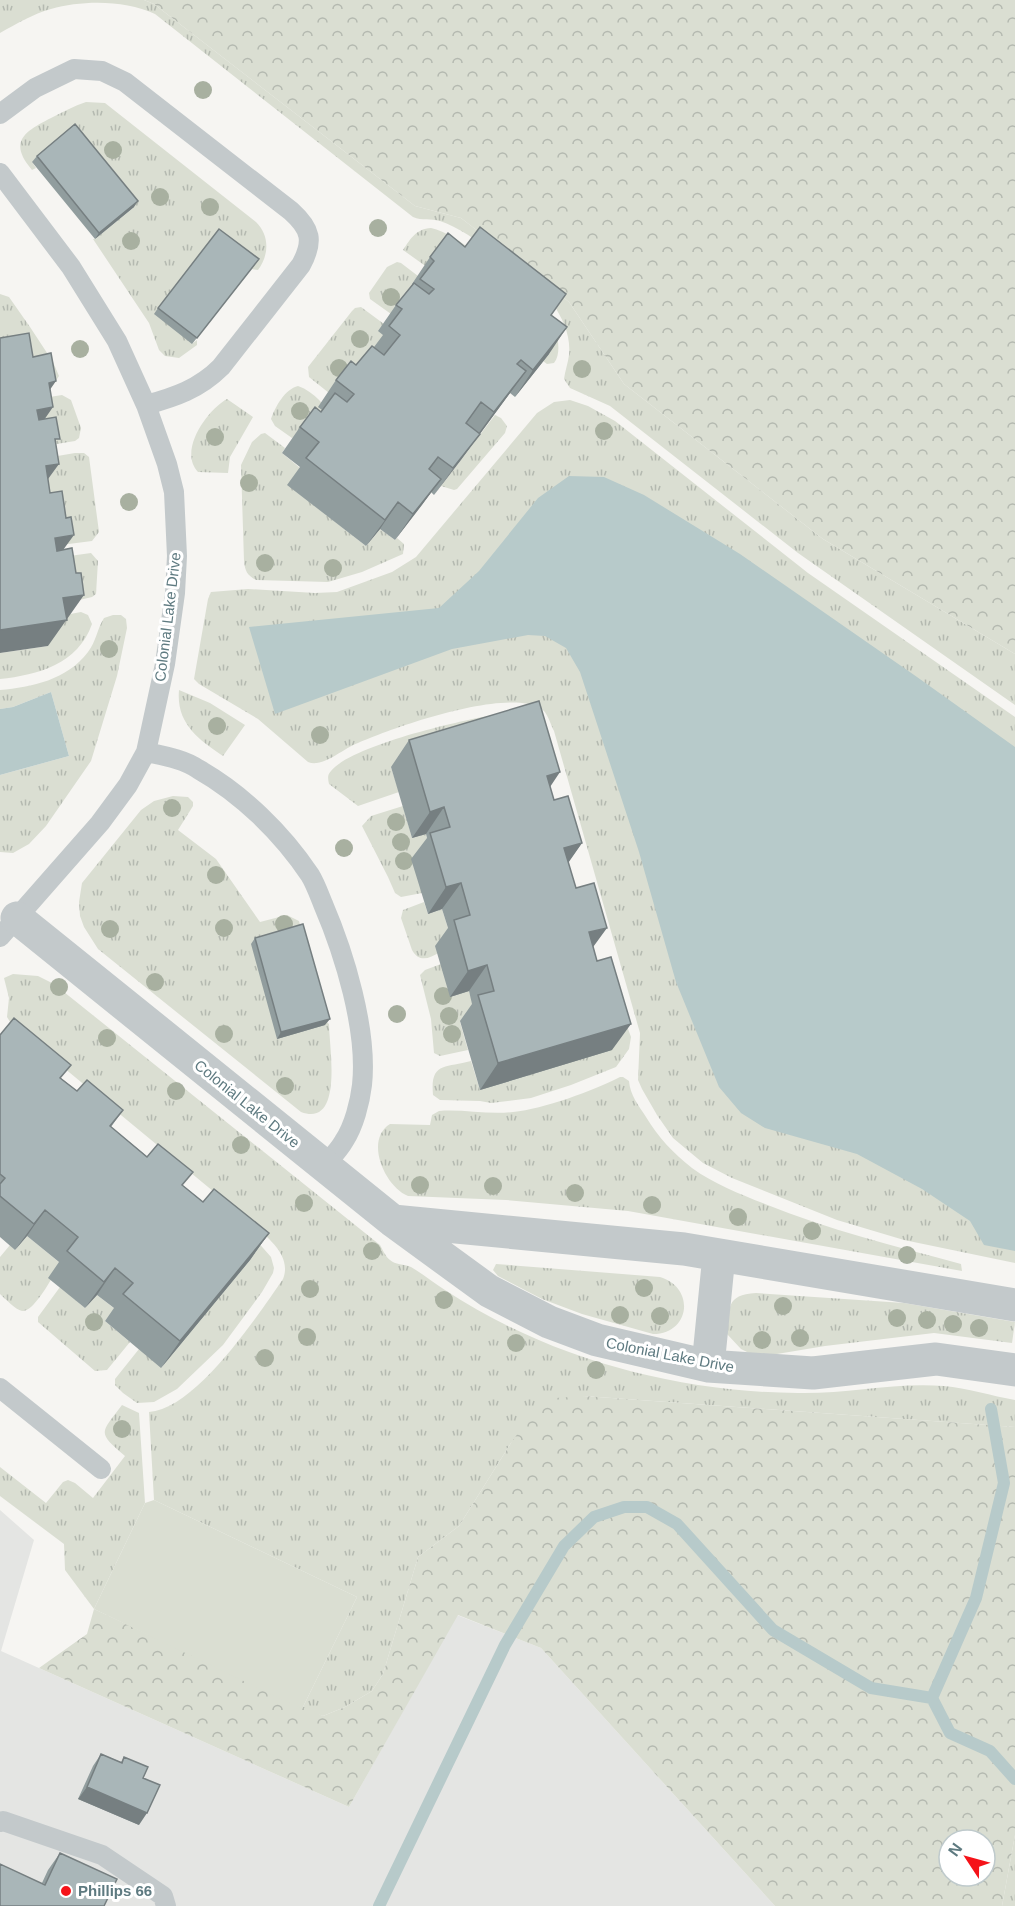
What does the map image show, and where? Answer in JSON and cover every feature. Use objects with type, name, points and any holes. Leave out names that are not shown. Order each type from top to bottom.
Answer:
[{"type":"street","name":"Colonial Lake Drive","points":[[6,920],[393,1221],[489,1291],[549,1322],[597,1340],[708,1366],[813,1373],[936,1359],[1015,1370]]},
{"type":"street","points":[[393,1221],[684,1249],[1015,1305]]},
{"type":"street","points":[[708,1366],[719,1255]]},
{"type":"lane","points":[[0,114],[35,88],[74,69],[102,71],[125,82],[291,212],[306,228],[310,240],[301,265],[221,367],[209,379],[183,394],[146,405]]},
{"type":"lane","name":"Colonial Lake Drive","points":[[0,173],[70,267],[117,340],[146,405],[167,464],[174,492],[177,556],[175,593],[165,664],[146,752],[128,785],[100,823],[6,920]]},
{"type":"lane","points":[[146,752],[172,758],[197,768],[244,802],[280,836],[311,876],[327,913],[348,971],[361,1043],[363,1070],[358,1101],[345,1140],[324,1166]]},
{"type":"lane","points":[[0,1388],[100,1469]]},
{"type":"lane","points":[[0,1822],[3,1821],[102,1855],[163,1896],[166,1906]]},
{"type":"shaded area","points":[[569,476],[604,477],[644,495],[740,554],[1015,747],[1015,1251],[984,1245],[970,1221],[922,1189],[857,1154],[765,1128],[741,1113],[719,1087],[676,982],[639,852],[580,672],[566,648],[545,636],[528,635],[452,649],[275,714],[249,627],[439,608],[479,571],[538,498]]},
{"type":"shaded area","points":[[51,692],[69,756],[0,775],[0,709],[13,707]]},
{"type":"shaded area","points":[[0,1510],[34,1540],[1,1651],[349,1807],[457,1615],[541,1648],[775,1906],[0,1906]]},
{"type":"green space","points":[[0,0],[144,0],[154,4],[415,206],[461,218],[569,302],[624,384],[823,539],[1015,654],[1015,705],[798,553],[610,406],[570,388],[564,379],[569,355],[567,334],[553,304],[469,236],[440,221],[413,217],[155,14],[117,4],[77,4],[51,9],[0,33]]},
{"type":"green space","points":[[144,0],[1015,0],[1015,654],[823,539],[624,384],[569,302],[461,218],[415,206],[154,4]]},
{"type":"green space","points":[[86,102],[105,103],[256,222],[264,233],[266,252],[258,270],[251,269],[192,344],[197,340],[197,345],[179,358],[165,356],[159,350],[149,323],[93,239],[133,208],[32,162],[36,168],[32,170],[21,151],[20,144],[27,133],[64,111]]},
{"type":"green space","points":[[431,228],[446,233],[480,256],[556,329],[558,351],[554,363],[547,364],[543,361],[549,354],[403,250],[418,232]]},
{"type":"green space","points":[[397,262],[418,276],[416,287],[391,314],[370,299],[369,293],[387,267]]},
{"type":"green space","points":[[0,294],[9,297],[53,362],[59,376],[53,385],[0,362]]},
{"type":"green space","points":[[361,307],[384,324],[384,335],[370,353],[329,393],[309,377],[308,367],[352,311]]},
{"type":"green space","points":[[298,386],[315,396],[335,420],[292,438],[275,426],[271,419],[285,395]]},
{"type":"green space","points":[[62,395],[71,400],[81,428],[79,438],[75,441],[38,447],[37,399]]},
{"type":"green space","points":[[227,399],[253,417],[230,457],[228,473],[198,472],[191,453],[193,443],[204,421],[219,404]]},
{"type":"green space","points":[[570,400],[588,406],[615,421],[808,573],[1015,717],[1015,1263],[904,1240],[837,1220],[732,1178],[703,1163],[673,1138],[657,1115],[638,1080],[640,1033],[554,731],[543,710],[524,703],[502,703],[449,712],[375,736],[326,760],[314,763],[308,762],[258,719],[194,679],[211,592],[248,589],[337,592],[392,572],[416,557],[537,413],[554,402]]},
{"type":"green space","points":[[495,415],[501,418],[507,426],[505,433],[457,489],[441,486]]},
{"type":"green space","points":[[265,433],[285,448],[282,453],[300,468],[288,485],[366,546],[380,529],[404,544],[403,554],[362,572],[328,582],[256,580],[250,576],[244,561],[241,465],[252,442]]},
{"type":"green space","points":[[84,453],[89,457],[99,532],[92,541],[53,546],[40,459]]},
{"type":"green space","points":[[91,553],[98,561],[96,594],[63,604],[55,558]]},
{"type":"green space","points":[[81,612],[88,615],[92,624],[86,638],[67,658],[42,670],[0,679],[0,653],[48,646],[65,615]]},
{"type":"green space","points":[[121,615],[126,619],[127,628],[117,676],[91,761],[46,826],[29,844],[13,853],[0,852],[0,775],[69,756],[51,692],[13,707],[0,709],[0,690],[36,684],[59,676],[70,669],[80,662],[91,648],[104,618]]},
{"type":"green space","points":[[179,690],[210,703],[245,725],[223,756],[190,729],[181,712]]},
{"type":"green space","points":[[500,714],[391,767],[399,792],[358,806],[329,784],[328,776],[331,771],[343,761],[361,752],[437,727]]},
{"type":"green space","points":[[173,796],[188,797],[193,802],[193,806],[178,830],[216,859],[260,922],[287,915],[299,921],[326,1021],[329,1024],[331,1082],[329,1097],[324,1108],[315,1114],[301,1112],[98,949],[84,927],[79,902],[82,883],[141,810],[154,801]]},
{"type":"green space","points":[[403,806],[412,838],[426,834],[431,854],[422,893],[401,897],[395,893],[362,826],[371,816]]},
{"type":"green space","points":[[424,902],[428,914],[442,909],[452,941],[438,953],[421,958],[412,950],[401,918],[403,910]]},
{"type":"green space","points":[[441,964],[469,991],[476,1017],[460,1022],[468,1050],[440,1056],[434,1053],[431,1019],[420,975],[425,970]]},
{"type":"green space","points":[[13,974],[38,976],[54,984],[380,1245],[392,1262],[411,1267],[485,1314],[526,1335],[614,1367],[705,1386],[798,1393],[926,1385],[962,1388],[1015,1400],[1015,1427],[584,1396],[511,1443],[459,1526],[418,1557],[383,1674],[372,1691],[345,1707],[323,1716],[302,1709],[357,1597],[154,1500],[149,1412],[167,1407],[186,1395],[224,1358],[283,1279],[285,1271],[282,1255],[254,1225],[12,1025],[7,1017],[9,998],[4,978]]},
{"type":"green space","points":[[627,1026],[631,1037],[629,1049],[616,1067],[571,1085],[531,1098],[491,1103],[440,1100],[433,1095],[434,1077],[441,1068],[471,1061],[480,1090]]},
{"type":"green space","points":[[620,1077],[629,1081],[638,1104],[666,1144],[678,1157],[709,1179],[813,1222],[961,1264],[962,1271],[628,1211],[506,1200],[408,1196],[392,1183],[381,1163],[378,1151],[379,1141],[382,1131],[390,1124],[430,1125],[432,1115],[439,1111],[495,1113],[525,1110],[568,1099]]},
{"type":"green space","points":[[27,1236],[60,1263],[39,1298],[23,1311],[0,1294],[0,1257],[10,1245],[15,1250]]},
{"type":"green space","points":[[256,1240],[271,1257],[273,1273],[262,1292],[223,1345],[177,1389],[154,1402],[137,1403],[123,1393],[115,1385],[115,1379],[139,1349],[162,1367]]},
{"type":"green space","points":[[496,1264],[660,1277],[672,1283],[679,1291],[684,1310],[675,1327],[653,1334],[582,1314],[542,1299],[498,1276],[493,1270]]},
{"type":"green space","points":[[60,1287],[85,1308],[97,1295],[115,1309],[105,1321],[130,1342],[107,1370],[95,1371],[38,1322],[38,1317]]},
{"type":"green space","points":[[746,1294],[904,1303],[1015,1322],[1012,1343],[934,1333],[771,1355],[749,1353],[741,1349],[727,1334],[728,1317],[734,1300]]},
{"type":"green space","points":[[584,1396],[1015,1427],[1015,1835],[1002,1906],[775,1906],[541,1648],[458,1615],[349,1807],[39,1668],[87,1634],[94,1609],[323,1716],[345,1707],[372,1691],[383,1674],[418,1557],[459,1526],[534,1411],[555,1398]]},
{"type":"green space","points":[[122,1405],[139,1413],[145,1503],[94,1609],[65,1570],[64,1544],[0,1496],[0,1467],[46,1503],[63,1482],[68,1480],[93,1498],[125,1456],[109,1442],[105,1432],[106,1427]]},
{"type":"green space","points":[[154,1500],[357,1597],[302,1709],[94,1609],[145,1503]]},
{"type":"green space","points":[[1015,1835],[1015,1906],[1002,1906]]},
{"type":"building","points":[[75,124],[138,201],[99,233],[37,156]]},
{"type":"building","points":[[480,227],[566,294],[551,315],[567,327],[533,370],[521,360],[517,364],[526,371],[494,412],[481,402],[466,423],[480,434],[453,468],[438,457],[429,469],[441,479],[413,514],[398,502],[385,520],[306,458],[319,442],[300,427],[315,407],[321,412],[335,393],[347,402],[354,394],[336,380],[351,361],[356,365],[372,346],[384,355],[400,335],[389,326],[402,309],[396,305],[414,283],[429,294],[434,289],[420,279],[434,261],[430,257],[448,233],[465,247]]},
{"type":"building","points":[[219,229],[259,259],[197,338],[158,308]]},
{"type":"building","points":[[29,333],[33,357],[51,353],[56,381],[49,383],[53,407],[37,410],[39,420],[56,417],[60,439],[55,439],[59,464],[46,466],[50,493],[62,491],[66,518],[71,517],[74,535],[55,538],[57,551],[72,548],[76,573],[81,573],[84,595],[63,598],[67,620],[0,630],[0,338]]},
{"type":"building","points":[[539,701],[560,772],[547,776],[554,800],[568,796],[582,843],[564,848],[576,888],[594,883],[607,928],[589,932],[597,961],[611,957],[631,1024],[498,1063],[478,995],[494,991],[487,965],[468,971],[454,920],[470,915],[461,883],[446,887],[430,833],[450,827],[444,807],[430,812],[409,740]]},
{"type":"building","points":[[303,924],[330,1019],[281,1032],[255,938]]},
{"type":"building","points":[[14,1018],[71,1065],[60,1078],[77,1091],[87,1080],[123,1110],[110,1126],[147,1157],[158,1144],[193,1172],[182,1185],[203,1202],[214,1189],[269,1233],[180,1341],[123,1294],[133,1283],[115,1268],[104,1282],[67,1251],[78,1237],[45,1210],[34,1224],[0,1196],[0,1184],[5,1178],[0,1174],[0,1035]]},
{"type":"building","points":[[101,1754],[122,1763],[124,1757],[148,1767],[143,1778],[160,1785],[147,1813],[87,1787]]},
{"type":"building","points":[[60,1853],[117,1879],[104,1906],[0,1906],[0,1864],[45,1885]]},
{"type":"waterway","points":[[991,1409],[1004,1483],[976,1598],[932,1698],[950,1733],[990,1751],[1015,1779]]},
{"type":"waterway","points":[[379,1906],[505,1645],[564,1546],[594,1517],[624,1507],[647,1507],[677,1524],[773,1630],[871,1688],[932,1698]]},
{"type":"place","name":"Phillips 66","points":[[66,1891]]}]
